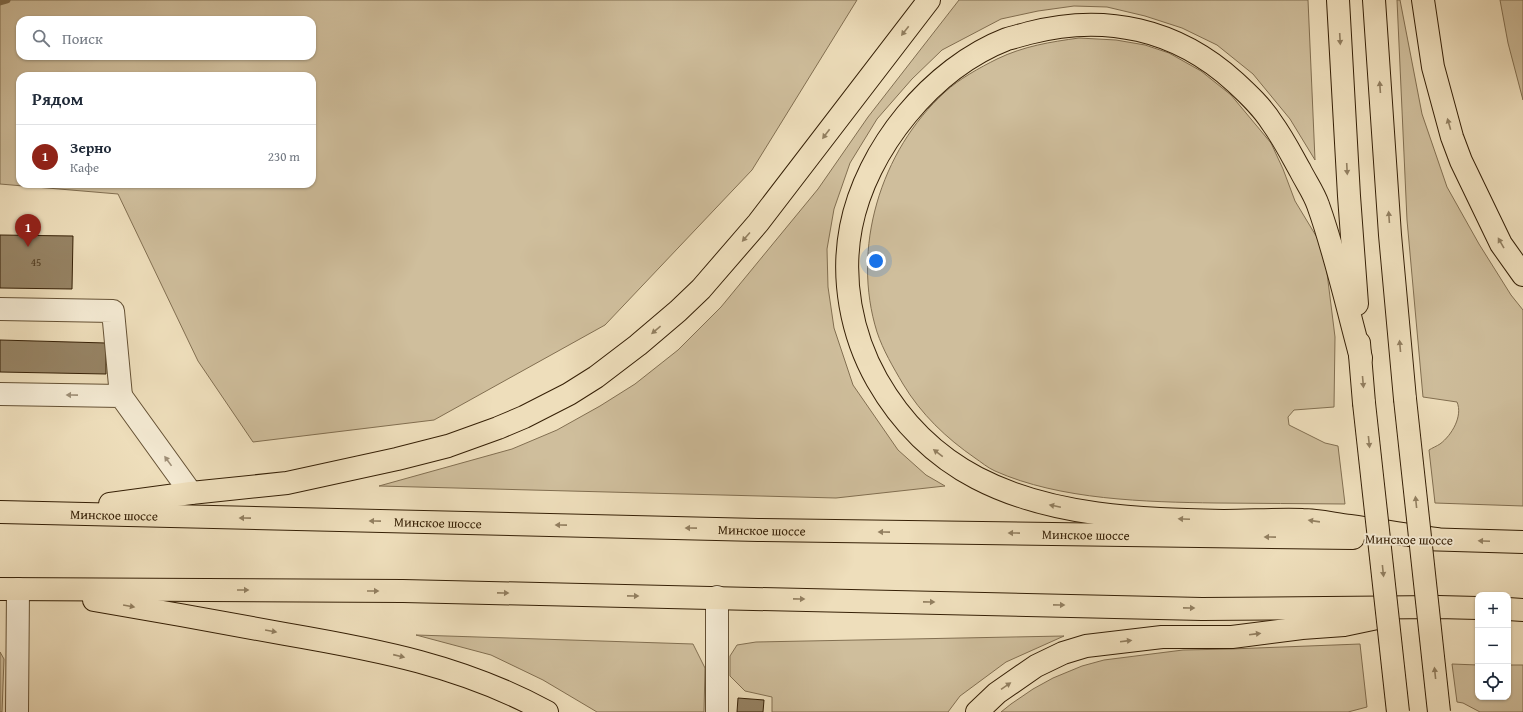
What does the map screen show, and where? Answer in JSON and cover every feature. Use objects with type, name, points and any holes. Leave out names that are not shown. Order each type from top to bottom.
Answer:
[{"type":"highway","points":[[44,513],[191,493],[287,483],[397,459],[448,446],[498,428],[524,417],[569,394],[596,377],[638,345],[678,311],[719,268],[758,223],[929,0]]},
{"type":"highway","points":[[1338,0],[1348,188],[1364,403],[1398,712]]},
{"type":"highway","points":[[1374,0],[1390,235],[1405,399],[1439,712]]},
{"type":"highway","points":[[1423,0],[1434,67],[1452,137],[1461,161],[1501,244],[1523,275]]},
{"type":"highway","points":[[1361,358],[1335,260],[1317,201],[1272,122],[1256,102],[1220,68],[1183,45],[1136,29],[1105,25],[1079,24],[1045,29],[1006,39],[974,55],[947,73],[914,104],[881,151],[854,212],[847,262],[850,298],[857,331],[868,364],[889,400],[912,430],[933,450],[962,470],[993,486],[1023,497],[1057,506],[1094,513],[1120,516],[1224,521],[1306,520],[1436,539]]},
{"type":"highway","name":"Минское шоссе","points":[[0,512],[758,530],[1436,539],[1523,542]]},
{"type":"highway","points":[[18,589],[395,591],[1202,609],[1475,608]]},
{"type":"highway","points":[[18,589],[321,639],[413,659],[461,673],[548,712]]},
{"type":"highway","points":[[977,712],[997,693],[1036,666],[1063,653],[1086,646],[1162,637],[1232,637],[1344,624],[1438,607]]},
{"type":"highway","points":[[1511,609],[1523,610]]},
{"type":"lane","points":[[0,308],[113,311],[121,396],[191,493]]},
{"type":"lane","points":[[0,394],[121,396]]},
{"type":"lane","points":[[17,712],[18,589]]},
{"type":"lane","points":[[717,597],[717,712]]},
{"type":"shaded area","points":[[0,0],[857,0],[752,170],[605,325],[434,420],[253,442],[198,361],[118,194],[47,188],[316,188],[316,72],[16,72],[16,185],[0,184]]},
{"type":"shaded area","points":[[959,0],[1308,0],[1315,160],[1290,119],[1253,74],[1217,45],[1182,28],[1145,16],[1107,7],[1074,6],[1038,11],[1001,19],[942,50],[912,79],[877,119],[850,163],[834,209],[827,249],[828,287],[834,328],[853,385],[898,450],[926,475],[945,486],[836,498],[379,486],[512,449],[557,430],[635,384],[678,350],[721,307],[818,189],[868,117]]},
{"type":"shaded area","points":[[1397,0],[1400,0],[1422,114],[1447,187],[1479,244],[1511,295],[1523,310],[1523,506],[1435,503],[1429,450],[1440,444],[1449,436],[1459,413],[1457,402],[1423,397],[1407,220]]},
{"type":"shaded area","points":[[1500,0],[1523,0],[1523,100],[1508,43]]},
{"type":"shaded area","points":[[1079,38],[1116,40],[1145,45],[1169,53],[1201,71],[1231,95],[1271,143],[1295,201],[1324,249],[1335,337],[1334,407],[1294,410],[1288,417],[1289,425],[1325,443],[1338,446],[1345,504],[1189,503],[1132,500],[1075,494],[1020,481],[990,468],[944,434],[926,415],[903,384],[879,339],[870,300],[868,268],[870,235],[877,203],[888,172],[903,143],[922,116],[945,92],[956,83],[983,66],[1017,51],[1047,43]]},
{"type":"shaded area","points":[[416,635],[693,644],[705,668],[704,712],[597,712],[543,680],[491,655]]},
{"type":"shaded area","points":[[1064,636],[1006,662],[960,696],[948,712],[772,712],[772,697],[745,691],[730,676],[730,656],[737,645],[756,642]]},
{"type":"shaded area","points":[[1360,644],[1367,707],[1348,712],[1001,712],[1033,689],[1053,678],[1082,666],[1104,660],[1183,650]]},
{"type":"shaded area","points":[[0,652],[4,659],[2,712],[0,712]]},
{"type":"shaded area","points":[[1452,664],[1475,665],[1475,700],[1511,700],[1511,665],[1523,665],[1523,712],[1480,712],[1463,703],[1457,702]]},
{"type":"building","points":[[0,235],[73,236],[72,289],[0,288]]},
{"type":"building","points":[[0,340],[106,343],[106,374],[0,372]]},
{"type":"building","points":[[738,698],[764,700],[763,712],[737,712]]},
{"type":"waterway","points":[[0,2],[7,0]]},
{"type":"place","name":"Зерно","points":[[28,247]]}]
